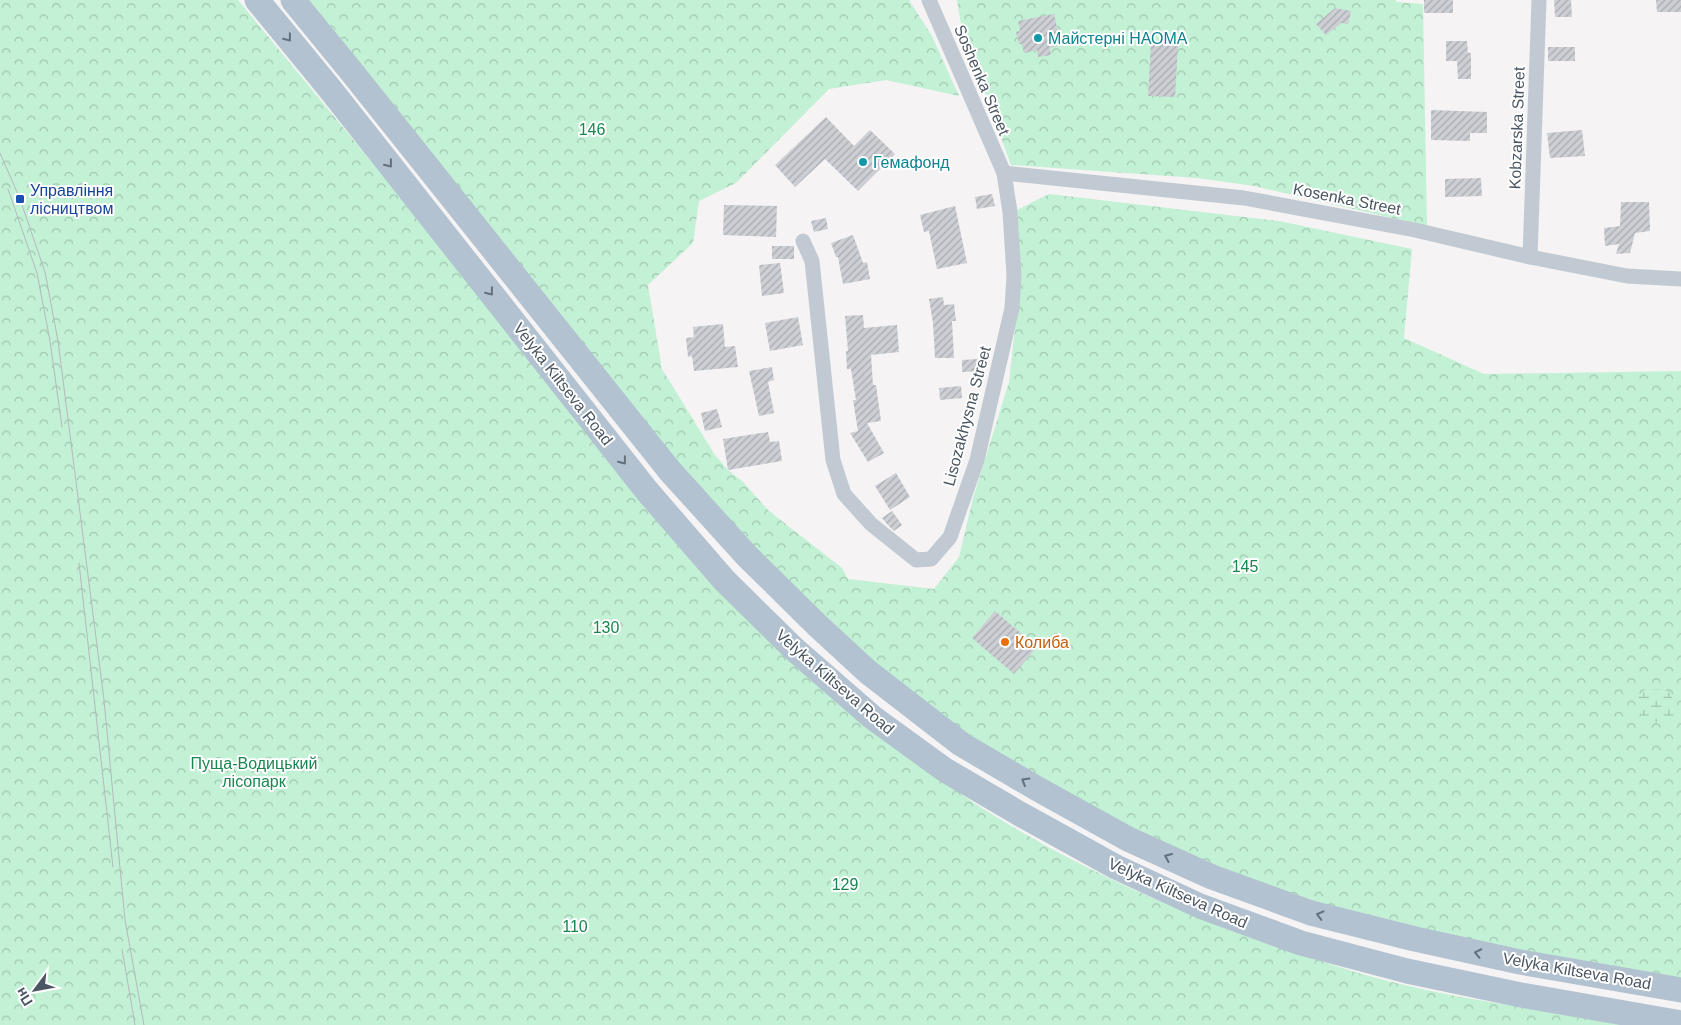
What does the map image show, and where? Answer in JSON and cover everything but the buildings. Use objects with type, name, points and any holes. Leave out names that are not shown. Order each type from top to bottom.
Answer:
[{"type":"main road","name":"Velyka Kiltseva Road","points":[[257,0],[330,89],[647,491],[724,580],[794,649],[872,717],[945,770],[1116,867],[1200,906],[1301,944],[1407,971],[1521,995],[1681,1023]]},
{"type":"main road","name":"Velyka Kiltseva Road","points":[[293,0],[358,78],[676,478],[747,556],[817,626],[868,672],[961,744],[1128,839],[1212,877],[1311,912],[1415,939],[1520,962],[1681,990]]},
{"type":"street","name":"Soshenka Street","points":[[929,0],[1004,174]]},
{"type":"street","name":"Kobzarska Street","points":[[1530,257],[1539,0]]},
{"type":"street","name":"Lisozakhysna Street","points":[[803,241],[812,262],[833,460],[844,494],[871,524],[916,560],[931,559],[950,537],[977,460],[1012,308],[1014,275],[1010,212],[1004,174]]},
{"type":"street","name":"Kosenka Street","points":[[1004,174],[1244,198],[1416,230],[1530,257],[1627,276],[1681,278]]},
{"type":"green space","points":[[0,0],[238,0],[413,212],[564,401],[924,766],[974,803],[1009,825],[1081,864],[1155,899],[1192,915],[1330,964],[1376,978],[1455,996],[1646,1025],[0,1025]]},
{"type":"green space","name":"145","points":[[293,0],[909,0],[932,36],[959,96],[886,80],[829,89],[736,183],[699,201],[693,243],[648,285],[662,369],[715,455],[769,511],[842,568],[848,579],[934,589],[959,557],[973,498],[1009,382],[1021,274],[1017,210],[1049,194],[1279,221],[1412,249],[1404,338],[1484,374],[1681,371],[1681,990],[1520,962],[1212,877],[961,744],[747,556]]},
{"type":"green space","points":[[957,0],[1396,0],[1396,2],[1423,4],[1427,226],[1254,186],[1197,178],[1011,165],[962,30]]},
{"type":"green space","points":[[1646,689],[1661,689],[1670,692],[1674,704],[1674,715],[1668,720],[1661,722],[1645,721],[1638,710],[1638,696]]},
{"type":"tram line","points":[[0,153],[20,199],[45,272],[58,341],[104,700],[125,920],[144,1025]]},
{"type":"tram line","points":[[8,189],[37,273],[50,341],[62,427]]},
{"type":"tram line","points":[[79,563],[113,867]]},
{"type":"tram line","points":[[122,949],[135,1025]]},
{"type":"place","name":"Майстерні НАОМА","points":[[1038,38]]},
{"type":"place","name":"Гемафонд","points":[[863,162]]},
{"type":"place","name":"Управління лісництвом","points":[[20,199]]},
{"type":"place","name":"Колиба","points":[[1005,642]]},
{"type":"park label","name":"146","points":[[592,129]]},
{"type":"park label","name":"130","points":[[606,627]]},
{"type":"park label","name":"Пуща-Водицький лісопарк","points":[[254,772]]},
{"type":"park label","name":"129","points":[[845,884]]},
{"type":"park label","name":"110","points":[[575,926]]}]
